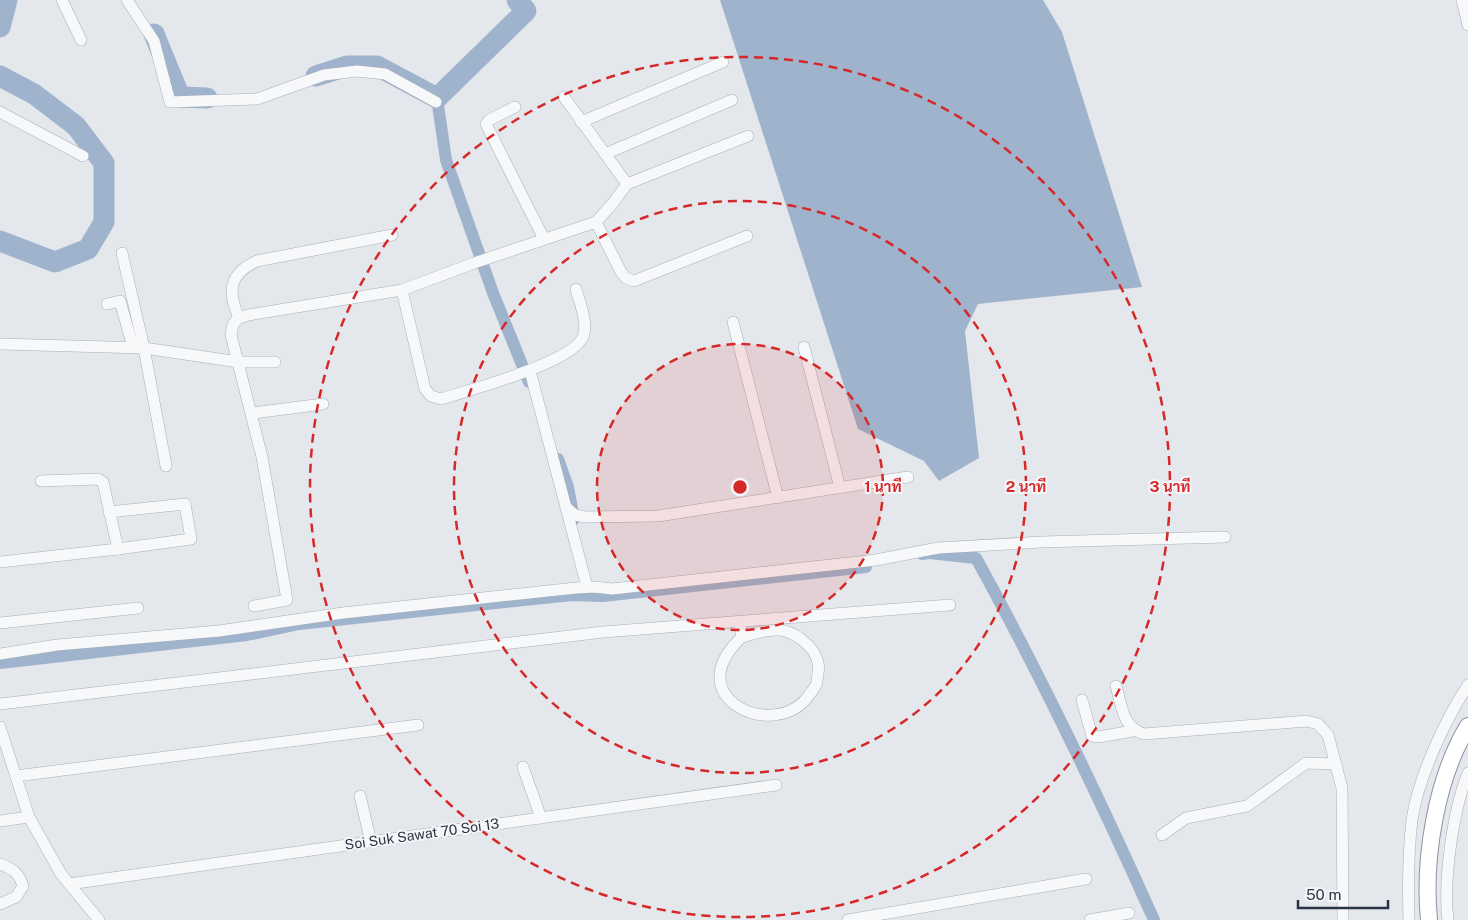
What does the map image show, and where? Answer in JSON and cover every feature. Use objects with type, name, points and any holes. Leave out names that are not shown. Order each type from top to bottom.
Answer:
[{"type":"highway","points":[[1429,920],[1427,901],[1428,860],[1434,822],[1442,789],[1468,726]]},
{"type":"street","points":[[62,0],[81,40]]},
{"type":"street","points":[[127,0],[154,41],[170,102],[257,99],[324,74],[357,71],[385,74],[436,102]]},
{"type":"street","points":[[1462,0],[1468,25]]},
{"type":"street","points":[[581,122],[723,62]]},
{"type":"street","points":[[564,97],[627,184]]},
{"type":"street","points":[[605,154],[732,100]]},
{"type":"street","points":[[516,107],[489,120],[486,124],[544,239]]},
{"type":"street","points":[[0,112],[83,156]]},
{"type":"street","points":[[254,606],[287,600],[253,413],[231,335],[232,324],[239,318],[402,290],[474,263],[596,222],[627,184],[748,136]]},
{"type":"street","points":[[596,222],[621,272],[626,278],[634,281],[746,236]]},
{"type":"street","points":[[239,318],[234,307],[232,288],[236,274],[244,267],[257,261],[392,235]]},
{"type":"street","points":[[122,253],[138,347],[166,466]]},
{"type":"street","points":[[402,290],[426,389],[431,396],[440,399],[530,371],[576,348],[584,336],[584,317],[576,289]]},
{"type":"street","points":[[107,304],[120,301],[138,347]]},
{"type":"street","points":[[733,322],[778,498]]},
{"type":"street","points":[[0,344],[138,347],[239,362],[275,362]]},
{"type":"street","points":[[804,348],[840,488]]},
{"type":"street","points":[[530,371],[568,509],[587,587]]},
{"type":"street","points":[[253,413],[323,404]]},
{"type":"street","points":[[568,509],[575,515],[585,517],[658,516],[908,477]]},
{"type":"street","points":[[41,481],[98,478],[103,482],[118,549]]},
{"type":"street","points":[[0,562],[191,539],[185,504],[109,512]]},
{"type":"street","points":[[0,654],[57,645],[219,631],[343,613],[587,587],[612,589],[844,564],[891,558],[938,548],[1042,542],[1225,537]]},
{"type":"street","points":[[0,704],[602,632],[950,605]]},
{"type":"street","points":[[0,623],[138,608]]},
{"type":"street","points":[[739,621],[742,637]]},
{"type":"street","points":[[777,630],[792,633],[811,648],[819,663],[816,684],[802,705],[780,713],[757,715],[741,710],[728,697],[720,684],[719,669],[726,655],[742,637],[777,630]]},
{"type":"street","points":[[1406,920],[1413,818],[1430,759],[1454,707],[1468,685]]},
{"type":"street","points":[[1116,686],[1127,724],[1133,731]]},
{"type":"street","points":[[1082,700],[1092,736],[1098,737],[1133,731],[1144,734],[1307,721],[1318,724],[1328,735],[1342,788],[1343,920]]},
{"type":"street","points":[[16,776],[418,725]]},
{"type":"street","points":[[0,727],[2,740],[29,817],[69,884],[99,920]]},
{"type":"street","points":[[1162,835],[1186,818],[1247,806],[1306,763],[1336,764]]},
{"type":"street","points":[[523,767],[541,818]]},
{"type":"street","points":[[1448,920],[1449,870],[1455,825],[1468,773]]},
{"type":"street","name":"Soi Suk Sawat 70 Soi 13","points":[[69,884],[776,785]]},
{"type":"street","points":[[360,796],[371,842]]},
{"type":"street","points":[[0,820],[29,817]]},
{"type":"street","points":[[0,864],[13,869],[20,876],[23,886],[16,897],[0,904]]},
{"type":"street","points":[[848,920],[1086,879]]},
{"type":"street","points":[[1090,920],[1129,913]]},
{"type":"water","points":[[720,0],[1043,0],[1062,32],[1142,287],[978,304],[965,331],[979,458],[939,481],[924,461],[858,429]]},
{"type":"waterway","points":[[0,27],[7,0]]},
{"type":"waterway","points":[[316,76],[347,66],[377,66],[437,98],[526,11],[517,0]]},
{"type":"waterway","points":[[154,34],[180,97],[207,98]]},
{"type":"waterway","points":[[0,76],[34,94],[76,126],[104,163],[104,222],[88,249],[55,262],[0,241]]},
{"type":"waterway","points":[[437,98],[446,160],[493,293],[529,382]]},
{"type":"waterway","points":[[558,459],[568,487],[574,519]]},
{"type":"waterway","points":[[922,554],[929,553],[976,558],[1024,647],[1069,737],[1154,920]]},
{"type":"waterway","points":[[0,663],[247,635],[299,624],[572,595],[603,596],[866,567]]}]
